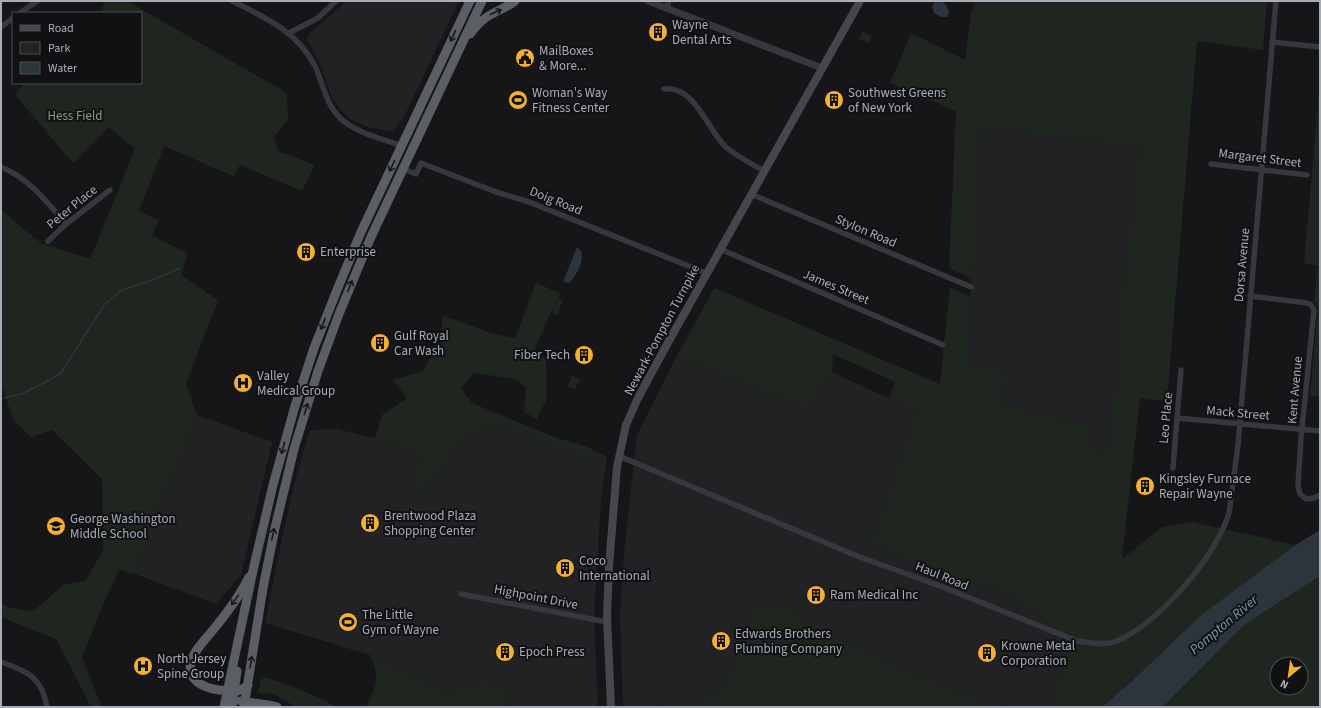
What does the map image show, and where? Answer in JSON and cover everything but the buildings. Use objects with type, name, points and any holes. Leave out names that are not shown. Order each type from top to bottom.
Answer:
[{"type":"highway","points":[[277,707],[245,704],[229,706],[254,566],[283,446],[314,348],[353,251],[470,1]]},
{"type":"highway","points":[[245,704],[274,528],[289,469],[322,362],[347,294],[371,238],[482,1]]},
{"type":"highway","points":[[461,46],[482,21],[490,14],[508,6],[515,1]]},
{"type":"highway","points":[[248,685],[241,691],[209,689],[198,684],[192,676],[191,664],[201,646],[242,592],[254,566]]},
{"type":"main road","name":"Newark-Pompton Turnpike","points":[[611,707],[607,622],[609,566],[619,456],[626,425],[638,398],[706,273],[860,1]]},
{"type":"street","points":[[21,12],[37,1]]},
{"type":"street","points":[[232,1],[277,24],[289,33],[308,55],[319,75],[330,105],[340,118],[353,127],[402,146]]},
{"type":"street","points":[[289,33],[318,18],[336,1]]},
{"type":"street","points":[[648,1],[668,5],[822,68]]},
{"type":"street","name":"Dorsa Avenue","points":[[1222,530],[1229,513],[1240,424],[1276,1]]},
{"type":"street","points":[[1,27],[12,19]]},
{"type":"street","points":[[1272,42],[1320,47]]},
{"type":"street","points":[[664,89],[678,91],[690,100],[726,148],[764,171]]},
{"type":"street","name":"Doig Road","points":[[403,169],[416,174],[421,163],[496,192],[522,200],[706,273]]},
{"type":"street","name":"Margaret Street","points":[[1211,164],[1307,175]]},
{"type":"street","points":[[1,167],[27,182],[66,224]]},
{"type":"street","name":"Peter Place","points":[[48,240],[110,190]]},
{"type":"street","name":"Stylon Road","points":[[751,194],[971,287]]},
{"type":"street","name":"James Street","points":[[720,250],[943,345]]},
{"type":"street","name":"Kent Avenue","points":[[1250,296],[1310,304],[1314,310],[1302,430],[1298,490],[1302,497],[1310,500],[1320,495]]},
{"type":"street","name":"Leo Place","points":[[1173,468],[1182,370]]},
{"type":"street","name":"Mack Street","points":[[1177,418],[1320,431]]},
{"type":"street","name":"Haul Road","points":[[619,456],[857,556],[940,586],[1068,638],[1093,643],[1114,642],[1150,619],[1193,575],[1211,550],[1222,530]]},
{"type":"street","name":"Highpoint Drive","points":[[461,594],[607,622]]},
{"type":"street","points":[[1,662],[23,670],[35,679],[43,691],[47,707]]},
{"type":"shaded area","points":[[347,1],[459,1],[403,119],[392,132],[368,127],[352,120],[341,110],[332,98],[321,66],[307,39],[309,34]]},
{"type":"shaded area","points":[[981,129],[1140,146],[1123,281],[1108,451],[1090,449],[1088,425],[1001,403],[966,368]]},
{"type":"shaded area","points":[[677,356],[806,409],[832,372],[916,411],[870,543],[949,576],[1009,594],[1049,624],[1065,662],[1049,707],[1005,707],[937,683],[862,650],[776,603],[754,607],[728,682],[696,704],[680,698],[659,707],[623,707],[620,616],[624,553],[636,442],[637,436]]},
{"type":"shaded area","points":[[197,415],[272,442],[241,575],[216,604],[135,574],[156,511],[184,450]]},
{"type":"shaded area","points":[[508,428],[579,457],[595,461],[607,457],[601,500],[594,616],[598,707],[507,707],[511,686],[481,681],[448,692],[370,655],[265,623],[295,481],[310,430],[337,429],[375,438],[420,454],[410,490],[426,487],[464,439],[480,429]]},
{"type":"green space","name":"Hess Field","points":[[106,1],[127,1],[287,93],[288,120],[274,137],[278,151],[315,165],[302,191],[240,165],[233,176],[164,146],[139,211],[158,220],[152,236],[188,253],[181,275],[218,300],[186,384],[197,415],[184,450],[156,511],[135,574],[119,570],[102,607],[82,658],[102,707],[90,707],[56,639],[1,617],[1,603],[8,607],[32,612],[63,585],[85,581],[103,551],[102,479],[52,430],[31,437],[13,419],[1,383],[1,210],[41,243],[90,259],[135,149],[109,127],[73,163],[15,95],[24,84],[142,84],[142,12],[100,12]]},
{"type":"green space","points":[[976,1],[1267,1],[1263,50],[1197,41],[1167,401],[1140,398],[1122,559],[1162,527],[1192,522],[1295,545],[1201,616],[1102,707],[1049,707],[1065,662],[1049,624],[1009,594],[949,576],[870,543],[916,411],[889,399],[895,382],[833,354],[832,372],[806,409],[677,356],[714,288],[940,384],[950,287],[971,297],[966,368],[1005,372],[1001,403],[1088,425],[1090,449],[1108,451],[1123,281],[1140,146],[981,129],[972,278],[949,268],[956,111],[890,83],[911,33],[965,60],[971,12]]},
{"type":"green space","points":[[862,31],[872,36],[869,43],[859,39]]},
{"type":"green space","points":[[1320,82],[1320,397],[1310,396],[1318,309],[1314,301],[1318,266],[1304,263]]},
{"type":"green space","points":[[536,283],[560,293],[558,298],[563,300],[557,315],[552,313],[556,301],[533,353],[546,358],[547,398],[537,419],[524,412],[526,388],[515,379],[474,373],[461,388],[472,403],[554,437],[585,446],[607,457],[595,461],[579,457],[508,428],[480,429],[464,439],[426,487],[410,490],[420,454],[375,438],[382,415],[407,398],[393,380],[422,371],[442,340],[442,315],[491,333],[515,338]]},
{"type":"green space","points":[[572,376],[580,379],[575,389],[568,386]]},
{"type":"green space","points":[[1320,576],[1320,707],[1163,707],[1244,625]]},
{"type":"green space","points":[[776,603],[862,650],[937,683],[1005,707],[659,707],[680,698],[696,704],[728,682],[754,606]]},
{"type":"green space","points":[[370,655],[448,692],[481,681],[511,686],[507,707],[366,707],[373,693],[376,681],[375,670]]},
{"type":"green space","points":[[261,676],[281,682],[337,707],[296,707],[274,694],[258,693]]},
{"type":"water","points":[[935,1],[943,1],[949,11],[947,17],[941,17],[934,13],[932,6]]},
{"type":"water","points":[[577,247],[582,255],[582,260],[578,271],[569,283],[563,282]]},
{"type":"water","name":"Pompton River","points":[[1320,530],[1320,576],[1244,625],[1163,707],[1102,707],[1132,681],[1200,616],[1295,545]]},
{"type":"waterway","points":[[4,398],[22,394],[61,373],[104,305],[122,290],[153,280],[180,268]]},
{"type":"place","name":"Wayne Dental Arts","points":[[658,32]]},
{"type":"place","name":"MailBoxes & More...","points":[[525,58]]},
{"type":"place","name":"Woman's Way Fitness Center","points":[[518,100]]},
{"type":"place","name":"Southwest Greens of New York","points":[[834,100]]},
{"type":"place","name":"Enterprise","points":[[306,252]]},
{"type":"place","name":"Gulf Royal Car Wash","points":[[380,343]]},
{"type":"place","name":"Fiber Tech","points":[[584,355]]},
{"type":"place","name":"Valley Medical Group","points":[[243,383]]},
{"type":"place","name":"Kingsley Furnace Repair Wayne","points":[[1145,486]]},
{"type":"place","name":"Brentwood Plaza Shopping Center","points":[[370,523]]},
{"type":"place","name":"George Washington Middle School","points":[[56,526]]},
{"type":"place","name":"Coco International","points":[[565,568]]},
{"type":"place","name":"Ram Medical Inc","points":[[816,595]]},
{"type":"place","name":"The Little Gym of Wayne","points":[[348,622]]},
{"type":"place","name":"Edwards Brothers Plumbing Company","points":[[721,641]]},
{"type":"place","name":"Epoch Press","points":[[505,652]]},
{"type":"place","name":"Krowne Metal Corporation","points":[[987,653]]},
{"type":"place","name":"North Jersey Spine Group","points":[[143,666]]}]
